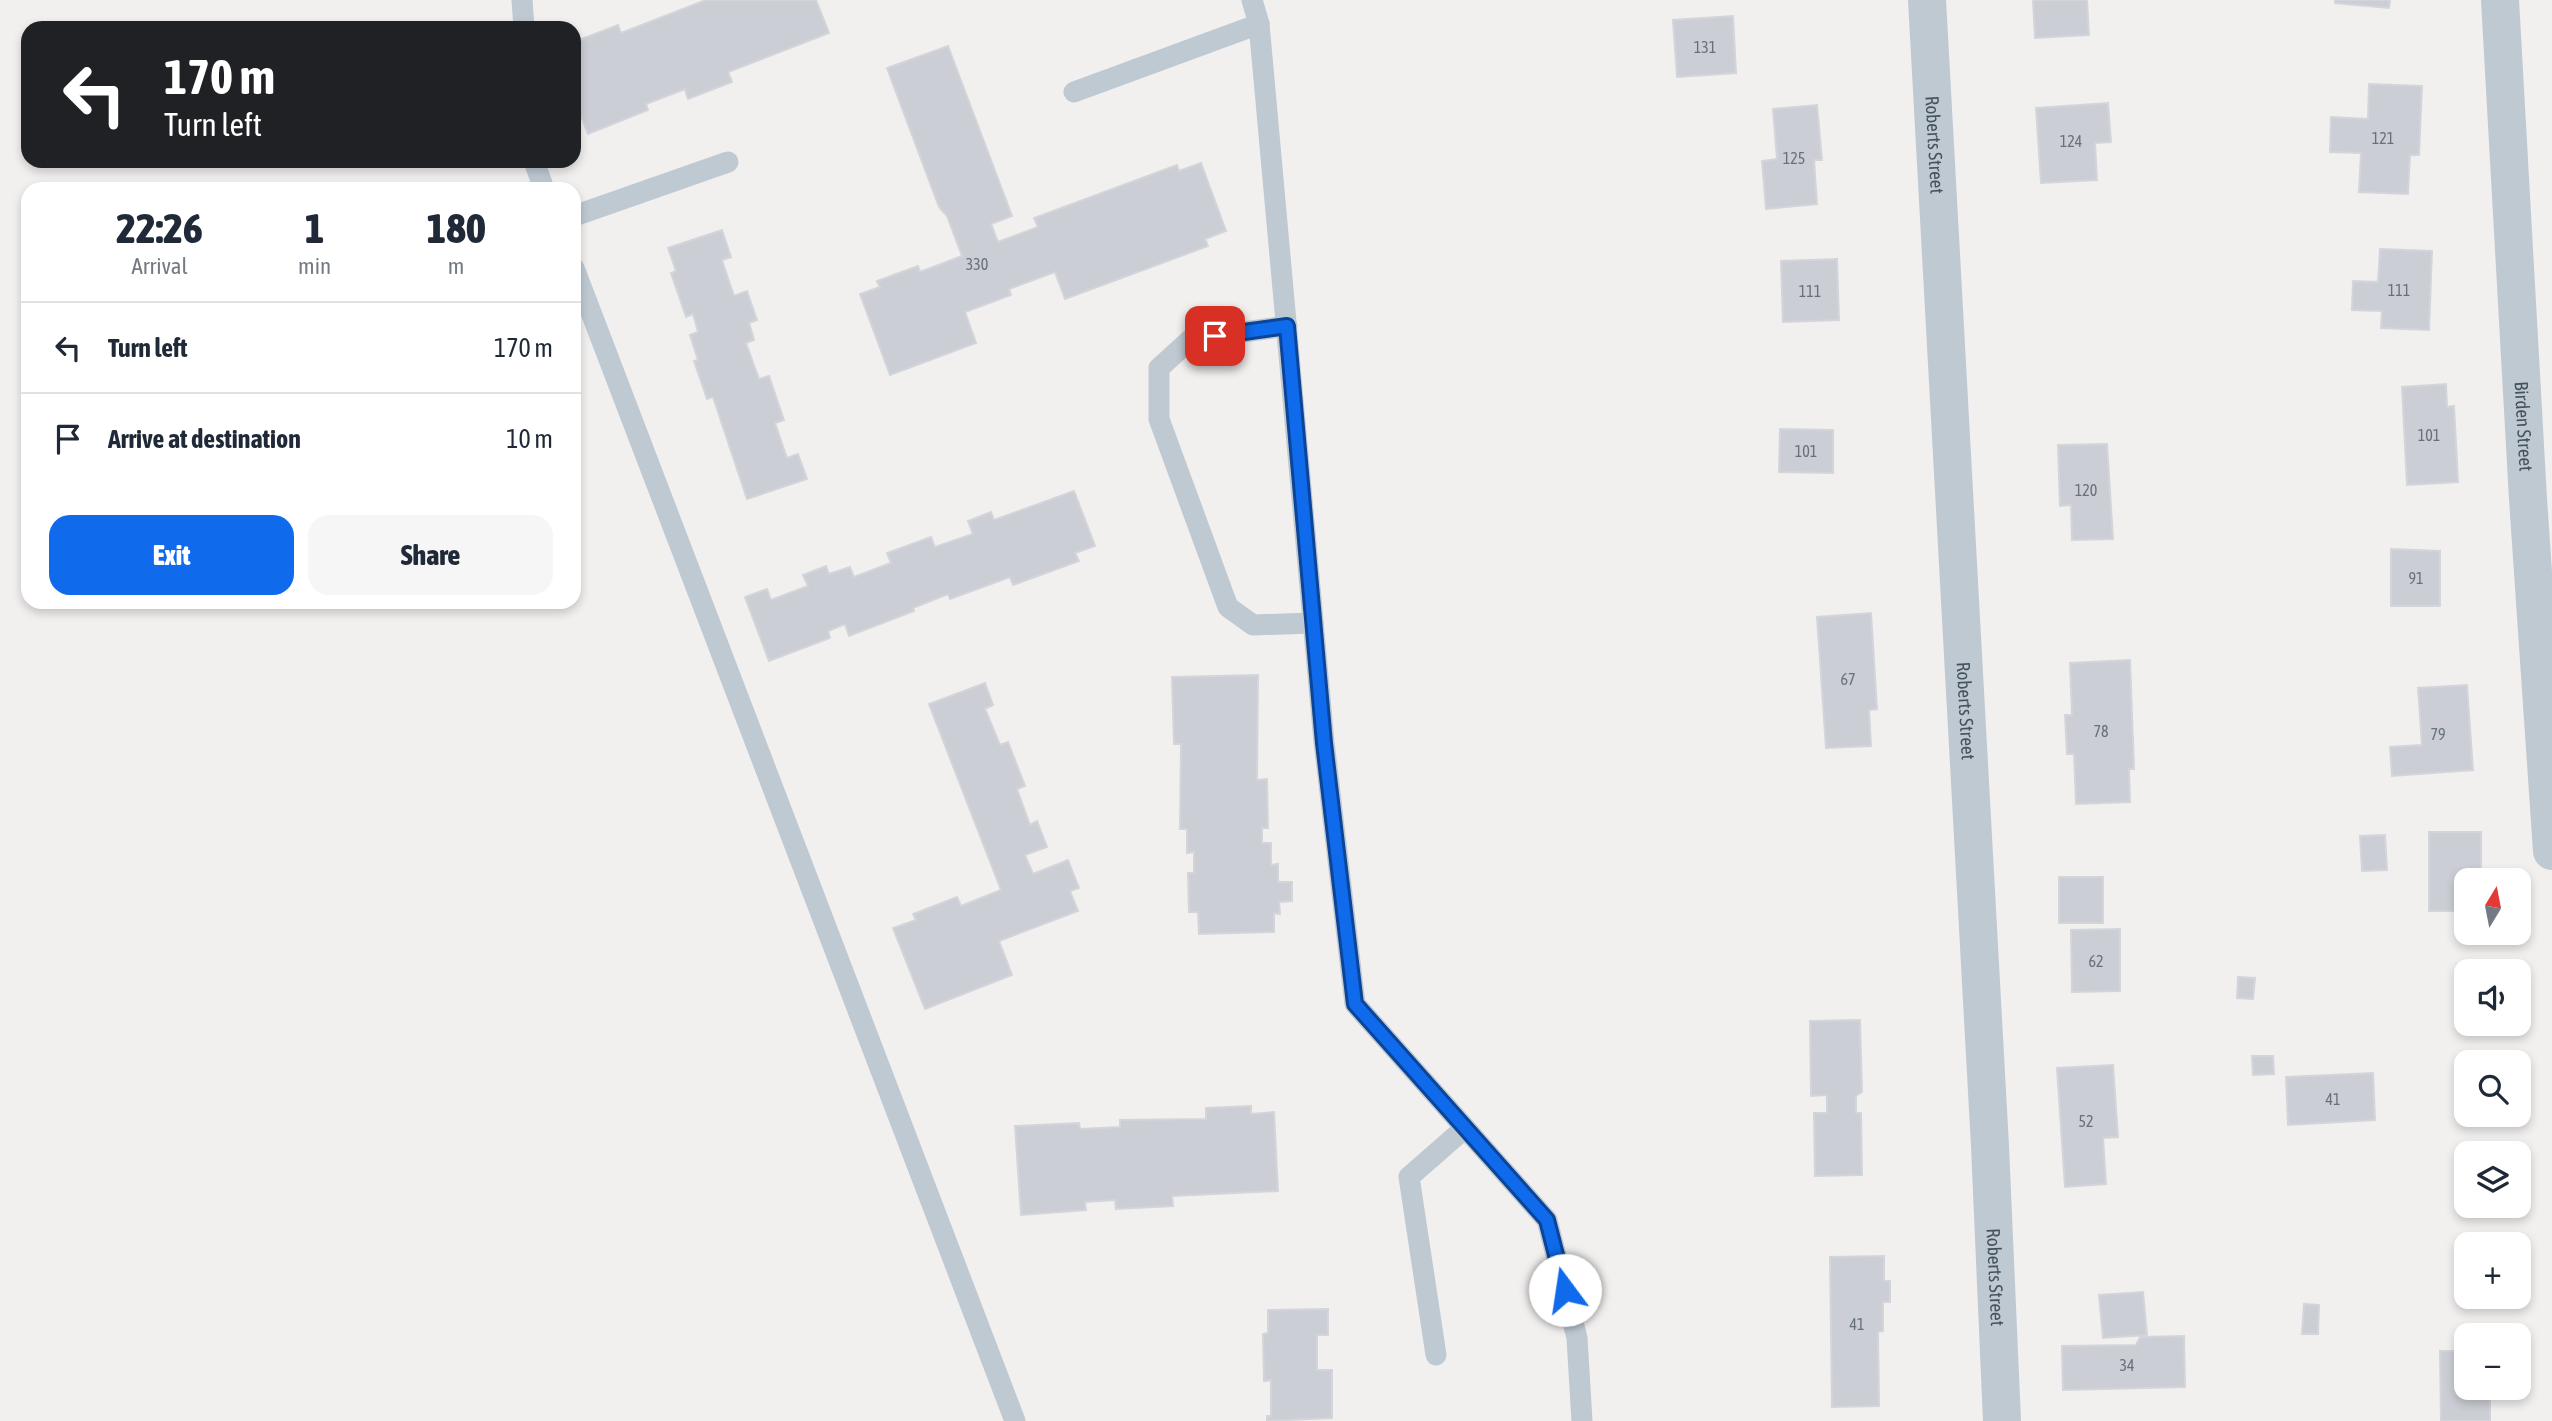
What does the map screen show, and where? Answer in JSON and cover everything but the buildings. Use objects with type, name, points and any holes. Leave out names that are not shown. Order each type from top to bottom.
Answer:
[{"type":"street","name":"Roberts Street","points":[[1927,0],[2002,1421]]},
{"type":"street","name":"Birden Street","points":[[2500,0],[2528,499],[2552,851]]},
{"type":"lane","points":[[522,0],[524,21]]},
{"type":"lane","points":[[1252,0],[1259,24],[1313,623],[1355,1004],[1547,1220],[1577,1338],[1582,1421]]},
{"type":"lane","points":[[1074,92],[1259,24]]},
{"type":"lane","points":[[581,214],[728,162]]},
{"type":"lane","points":[[581,286],[1015,1421]]},
{"type":"lane","points":[[1287,326],[1191,339],[1159,368],[1159,419],[1228,607],[1253,625],[1313,623]]},
{"type":"lane","points":[[1436,1355],[1409,1177],[1465,1128]]},
{"type":"route","points":[[1215,336],[1287,326],[1324,743],[1355,1004],[1547,1220],[1565,1290]]}]
